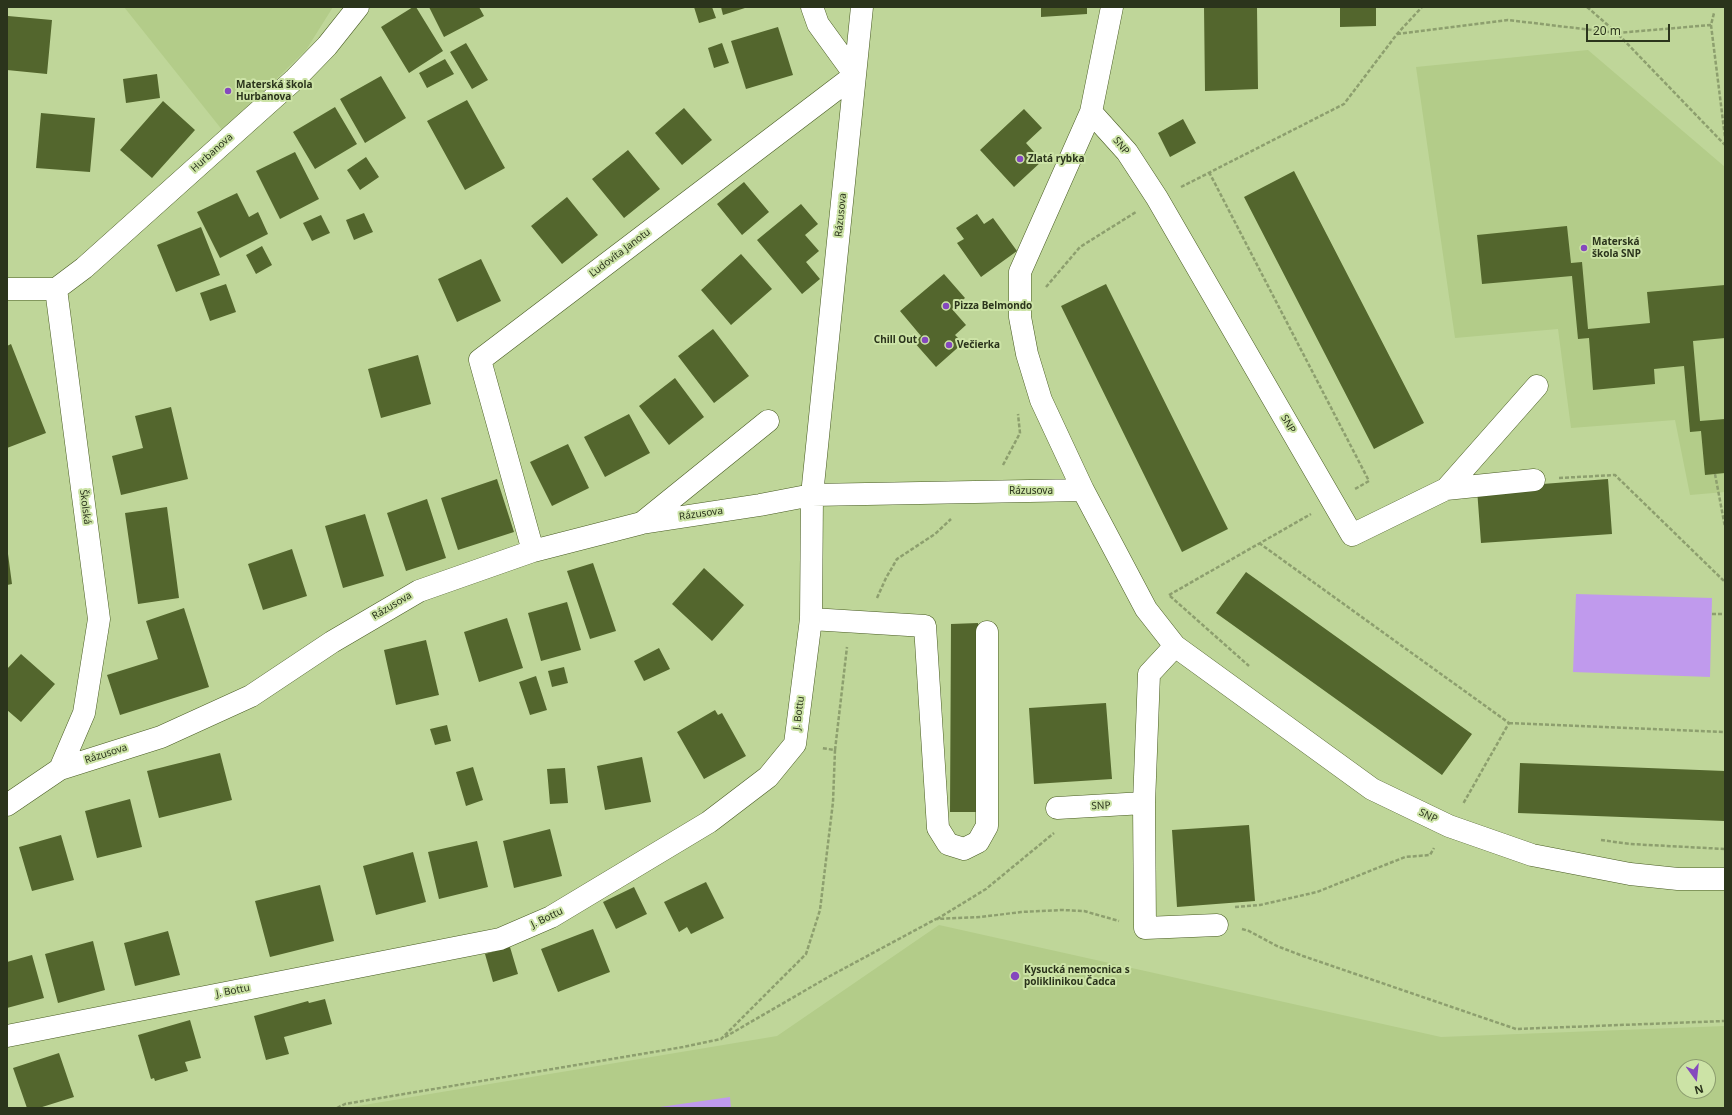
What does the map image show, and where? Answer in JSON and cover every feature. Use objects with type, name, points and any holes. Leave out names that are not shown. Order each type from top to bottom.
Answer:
[{"type":"street","name":"Hurbanova","points":[[56,289],[84,268],[295,79],[327,46],[358,7]]},
{"type":"street","points":[[812,7],[818,24],[855,75]]},
{"type":"street","name":"Rázusova","points":[[812,495],[862,7]]},
{"type":"street","name":"SNP","points":[[1112,7],[1091,112],[1020,272],[1020,317],[1027,354],[1041,400],[1083,490],[1146,609],[1175,646],[1372,789],[1449,826],[1532,855],[1630,874],[1678,879],[1725,879]]},
{"type":"street","name":"Ľudovíta Janotu","points":[[532,551],[480,360],[855,75]]},
{"type":"street","name":"SNP","points":[[1091,112],[1127,152],[1157,198],[1352,535],[1446,489],[1537,386]]},
{"type":"street","points":[[7,289],[56,289]]},
{"type":"street","name":"Školská","points":[[56,289],[99,619],[84,713],[60,769]]},
{"type":"street","points":[[642,523],[768,421]]},
{"type":"street","points":[[1446,489],[1534,480]]},
{"type":"street","name":"Rázusova","points":[[7,805],[60,769],[161,737],[251,696],[332,642],[419,591],[532,551],[642,523],[760,505],[812,495],[1083,490]]},
{"type":"street","name":"J. Bottu","points":[[7,1036],[500,939],[551,917],[709,822],[768,777],[795,744],[811,619],[812,495]]},
{"type":"street","points":[[811,619],[925,626],[938,828],[948,844],[964,849],[978,842],[987,826],[988,632]]},
{"type":"street","points":[[1175,646],[1149,674],[1144,804],[1145,928],[1217,925]]},
{"type":"street","name":"SNP","points":[[1057,808],[1144,804]]},
{"type":"path","points":[[1045,288],[1080,247],[1157,198],[1344,104],[1397,34],[1422,7]]},
{"type":"path","points":[[1587,7],[1617,33],[1725,145]]},
{"type":"path","points":[[1714,13],[1711,25],[1725,137]]},
{"type":"path","points":[[1397,34],[1508,20],[1617,33],[1711,25]]},
{"type":"path","points":[[721,1039],[806,954],[820,910],[833,802],[835,750],[849,622],[874,605],[886,578],[897,559],[935,534],[980,491],[1005,463],[1020,433],[1018,408]]},
{"type":"path","points":[[1715,474],[1725,527]]},
{"type":"path","points":[[1534,480],[1615,475],[1725,582]]},
{"type":"path","points":[[1259,543],[1509,723],[1725,732]]},
{"type":"path","points":[[1166,588],[1170,595],[1253,670]]},
{"type":"path","points":[[1712,614],[1725,614]]},
{"type":"path","points":[[1509,723],[1449,826],[1430,855],[1405,858],[1316,892],[1260,905],[1227,908],[1221,910],[1217,925],[1228,925],[1249,931],[1277,946],[1303,956],[1516,1029],[1725,1021]]},
{"type":"path","points":[[795,744],[835,750]]},
{"type":"path","points":[[337,1108],[345,1104],[682,1047],[721,1039],[830,976],[936,919],[986,890],[1083,807]]},
{"type":"path","points":[[1599,840],[1630,844],[1725,850]]},
{"type":"path","points":[[936,919],[981,917],[1021,912],[1084,911],[1145,928]]},
{"type":"shaded area","name":"Materská škola Hurbanova","points":[[124,7],[333,7],[306,50],[223,131]]},
{"type":"shaded area","name":"Materská škola SNP","points":[[1588,50],[1725,167],[1725,492],[1690,495],[1675,420],[1571,428],[1558,329],[1455,338],[1416,67]]},
{"type":"shaded area","points":[[1576,594],[1712,598],[1710,677],[1573,672]]},
{"type":"shaded area","name":"Kysucká nemocnica s poliklinikou Čadca","points":[[939,925],[1441,1037],[1725,1026],[1725,1108],[346,1108],[777,1036]]},
{"type":"shaded area","points":[[730,1097],[731,1108],[653,1108]]},
{"type":"building","points":[[413,7],[416,7],[443,51],[409,73],[381,27]]},
{"type":"building","points":[[429,7],[479,7],[484,16],[444,37]]},
{"type":"building","points":[[694,7],[712,7],[716,18],[699,23]]},
{"type":"building","points":[[721,7],[748,7],[723,15]]},
{"type":"building","points":[[1041,7],[1087,7],[1087,14],[1041,17]]},
{"type":"building","points":[[1204,7],[1257,7],[1258,89],[1205,91]]},
{"type":"building","points":[[1340,7],[1376,7],[1376,26],[1340,27]]},
{"type":"building","points":[[8,16],[52,20],[47,74],[7,70]]},
{"type":"building","points":[[778,27],[793,75],[746,89],[731,41]]},
{"type":"building","points":[[466,43],[488,80],[472,89],[450,52]]},
{"type":"building","points":[[722,43],[729,63],[714,68],[708,48]]},
{"type":"building","points":[[445,59],[454,74],[427,88],[419,73]]},
{"type":"building","points":[[157,74],[160,98],[126,103],[123,79]]},
{"type":"building","points":[[381,76],[406,118],[365,143],[340,99]]},
{"type":"building","points":[[467,100],[505,168],[465,190],[427,121]]},
{"type":"building","points":[[163,101],[195,130],[152,178],[120,150]]},
{"type":"building","points":[[335,107],[357,144],[315,169],[293,132]]},
{"type":"building","points":[[684,108],[712,140],[682,165],[655,133]]},
{"type":"building","points":[[1024,109],[1042,128],[1026,143],[1042,161],[1014,187],[980,150]]},
{"type":"building","points":[[41,113],[95,118],[90,172],[36,168]]},
{"type":"building","points":[[1183,119],[1196,143],[1170,157],[1158,133]]},
{"type":"building","points":[[628,150],[660,189],[624,218],[592,179]]},
{"type":"building","points":[[295,152],[319,199],[280,219],[256,171]]},
{"type":"building","points":[[366,157],[379,177],[360,190],[347,170]]},
{"type":"building","points":[[1294,171],[1424,423],[1374,449],[1244,197]]},
{"type":"building","points":[[744,182],[769,212],[742,235],[717,204]]},
{"type":"building","points":[[237,193],[249,217],[258,212],[268,234],[220,258],[197,212]]},
{"type":"building","points":[[567,197],[598,235],[562,264],[531,226]]},
{"type":"building","points":[[801,204],[818,224],[805,235],[819,251],[806,262],[820,279],[802,294],[757,240]]},
{"type":"building","points":[[364,213],[373,232],[354,240],[346,220]]},
{"type":"building","points":[[977,214],[984,224],[993,218],[1017,251],[981,277],[957,243],[964,239],[956,228]]},
{"type":"building","points":[[321,215],[330,233],[312,241],[303,223]]},
{"type":"building","points":[[1567,226],[1571,263],[1582,262],[1588,329],[1650,323],[1647,292],[1725,285],[1725,338],[1693,341],[1700,421],[1725,419],[1725,473],[1705,475],[1701,431],[1690,432],[1684,366],[1654,369],[1655,384],[1593,390],[1589,338],[1578,339],[1572,276],[1482,284],[1477,235]]},
{"type":"building","points":[[201,227],[220,275],[176,292],[157,245]]},
{"type":"building","points":[[262,246],[272,265],[256,274],[246,255]]},
{"type":"building","points":[[741,254],[772,289],[731,325],[701,290]]},
{"type":"building","points":[[481,259],[501,301],[457,322],[438,279]]},
{"type":"building","points":[[944,274],[965,298],[952,309],[966,325],[955,335],[963,343],[936,367],[914,342],[921,336],[900,311]]},
{"type":"building","points":[[226,284],[236,312],[210,321],[200,293]]},
{"type":"building","points":[[1106,284],[1228,529],[1182,552],[1061,306]]},
{"type":"building","points":[[713,329],[749,376],[714,403],[678,356]]},
{"type":"building","points":[[11,344],[46,433],[7,448],[7,346]]},
{"type":"building","points":[[418,355],[431,404],[381,418],[368,369]]},
{"type":"building","points":[[675,378],[704,417],[669,445],[639,406]]},
{"type":"building","points":[[171,407],[188,479],[121,495],[112,456],[143,448],[135,416]]},
{"type":"building","points":[[629,414],[650,453],[605,477],[584,437]]},
{"type":"building","points":[[568,444],[589,488],[552,506],[530,462]]},
{"type":"building","points":[[497,479],[514,532],[458,550],[441,498]]},
{"type":"building","points":[[1608,479],[1612,534],[1481,543],[1477,489]]},
{"type":"building","points":[[427,499],[446,558],[406,571],[387,513]]},
{"type":"building","points":[[167,507],[179,598],[138,604],[125,513]]},
{"type":"building","points":[[365,514],[384,576],[343,588],[325,526]]},
{"type":"building","points":[[292,549],[307,596],[263,610],[248,564]]},
{"type":"building","points":[[8,554],[12,584],[7,585],[7,555]]},
{"type":"building","points":[[593,563],[616,631],[590,639],[567,571]]},
{"type":"building","points":[[704,568],[744,605],[712,641],[672,604]]},
{"type":"building","points":[[1246,572],[1472,734],[1442,775],[1216,613]]},
{"type":"building","points":[[567,602],[581,650],[541,661],[528,613]]},
{"type":"building","points":[[184,608],[209,687],[120,715],[107,675],[158,659],[146,621]]},
{"type":"building","points":[[507,618],[523,668],[479,682],[464,632]]},
{"type":"building","points":[[978,623],[978,812],[950,812],[951,624]]},
{"type":"building","points":[[426,640],[439,695],[396,705],[384,650]]},
{"type":"building","points":[[659,648],[670,669],[644,681],[634,661]]},
{"type":"building","points":[[21,654],[55,684],[21,722],[7,710],[7,669]]},
{"type":"building","points":[[564,667],[568,683],[552,687],[548,671]]},
{"type":"building","points":[[536,676],[547,710],[530,715],[519,682]]},
{"type":"building","points":[[1106,703],[1112,779],[1034,784],[1029,708]]},
{"type":"building","points":[[715,710],[718,715],[722,713],[746,756],[704,779],[677,732]]},
{"type":"building","points":[[447,725],[451,741],[435,745],[430,729]]},
{"type":"building","points":[[220,753],[232,800],[159,818],[147,771]]},
{"type":"building","points":[[642,757],[651,802],[605,810],[597,766]]},
{"type":"building","points":[[1520,763],[1725,771],[1725,821],[1518,813]]},
{"type":"building","points":[[473,767],[483,800],[466,806],[456,772]]},
{"type":"building","points":[[565,768],[568,803],[550,804],[547,769]]},
{"type":"building","points":[[130,799],[142,847],[97,858],[85,811]]},
{"type":"building","points":[[1249,825],[1255,901],[1177,907],[1172,830]]},
{"type":"building","points":[[550,829],[562,876],[514,888],[503,841]]},
{"type":"building","points":[[61,835],[74,880],[32,891],[19,847]]},
{"type":"building","points":[[477,841],[488,887],[439,899],[428,852]]},
{"type":"building","points":[[413,852],[426,902],[376,915],[363,866]]},
{"type":"building","points":[[706,882],[724,918],[691,934],[687,927],[679,932],[664,902]]},
{"type":"building","points":[[320,885],[334,941],[270,957],[255,901]]},
{"type":"building","points":[[634,887],[647,914],[616,929],[603,902]]},
{"type":"building","points":[[593,929],[610,972],[558,992],[541,949]]},
{"type":"building","points":[[168,931],[180,975],[135,986],[124,943]]},
{"type":"building","points":[[93,941],[105,990],[58,1003],[45,954]]},
{"type":"building","points":[[510,947],[518,974],[493,982],[485,954]]},
{"type":"building","points":[[32,955],[44,998],[7,1008],[7,962]]},
{"type":"building","points":[[325,999],[332,1024],[284,1037],[289,1054],[266,1060],[254,1016],[308,1001],[309,1003]]},
{"type":"building","points":[[190,1020],[201,1058],[185,1062],[188,1071],[155,1081],[154,1078],[151,1079],[138,1035]]},
{"type":"building","points":[[59,1053],[74,1097],[39,1108],[27,1108],[13,1068]]},
{"type":"place","name":"Materská škola Hurbanova","points":[[228,91]]},
{"type":"place","name":"Zlatá rybka","points":[[1020,159]]},
{"type":"place","name":"Materská škola SNP","points":[[1584,248]]},
{"type":"place","name":"Pizza Belmondo","points":[[946,306]]},
{"type":"place","name":"Chill Out","points":[[925,340]]},
{"type":"place","name":"Večierka","points":[[949,345]]},
{"type":"place","name":"Kysucká nemocnica s poliklinikou Čadca","points":[[1015,976]]}]
